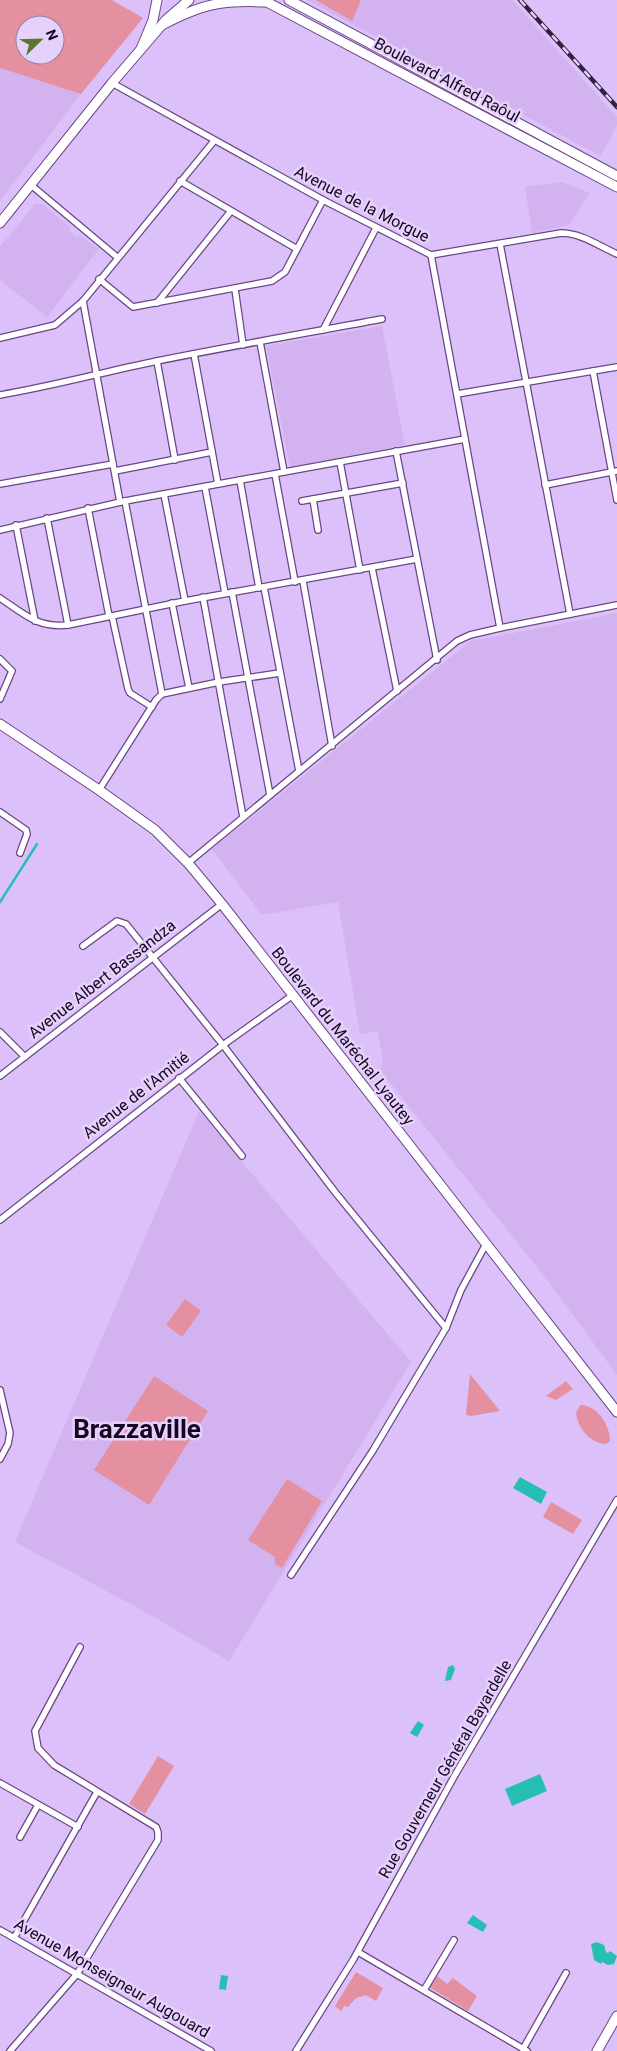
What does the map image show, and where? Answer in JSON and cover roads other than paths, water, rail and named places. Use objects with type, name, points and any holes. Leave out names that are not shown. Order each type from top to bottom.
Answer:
[{"type":"main road","points":[[141,49],[153,20],[157,0]]},
{"type":"main road","points":[[0,223],[112,83],[183,0]]},
{"type":"main road","points":[[172,14],[189,0]]},
{"type":"main road","points":[[289,0],[617,176]]},
{"type":"main road","points":[[162,25],[192,10],[219,2],[265,1]]},
{"type":"main road","name":"Boulevard Alfred Raôul","points":[[265,1],[617,187]]},
{"type":"main road","name":"Boulevard du Maréchal Lyautey","points":[[0,724],[100,790],[154,830],[188,863],[222,904],[617,1412]]},
{"type":"main road","points":[[597,2051],[617,2016]]},
{"type":"street","name":"Avenue de la Morgue","points":[[112,83],[323,200],[431,255],[570,233],[617,254]]},
{"type":"street","points":[[0,338],[55,325],[83,301],[117,257],[214,141]]},
{"type":"street","points":[[180,181],[298,249]]},
{"type":"street","points":[[31,185],[117,257]]},
{"type":"street","points":[[99,279],[130,306],[235,289],[279,278],[285,272],[298,249],[323,200]]},
{"type":"street","points":[[157,303],[231,211]]},
{"type":"street","points":[[323,330],[376,228]]},
{"type":"street","points":[[500,244],[570,614]]},
{"type":"street","points":[[431,255],[500,628]]},
{"type":"street","points":[[235,289],[243,345]]},
{"type":"street","points":[[83,301],[113,464],[123,501],[162,694]]},
{"type":"street","points":[[0,395],[74,382],[157,361],[382,319]]},
{"type":"street","points":[[260,342],[284,472]]},
{"type":"street","points":[[194,354],[218,484]]},
{"type":"street","points":[[157,361],[175,460]]},
{"type":"street","points":[[456,394],[617,366]]},
{"type":"street","points":[[593,371],[614,472],[617,500]]},
{"type":"street","points":[[0,530],[123,501],[465,439]]},
{"type":"street","points":[[396,451],[437,660]]},
{"type":"street","points":[[115,470],[212,452]]},
{"type":"street","points":[[340,462],[360,570]]},
{"type":"street","points":[[0,484],[113,464]]},
{"type":"street","points":[[545,485],[614,472]]},
{"type":"street","points":[[275,474],[295,582]]},
{"type":"street","points":[[240,480],[299,771]]},
{"type":"street","points":[[302,501],[403,483]]},
{"type":"street","points":[[205,487],[248,677],[270,795]]},
{"type":"street","points":[[164,494],[185,600]]},
{"type":"street","points":[[313,499],[318,530]]},
{"type":"street","points":[[88,508],[110,616],[128,689],[130,693],[152,707]]},
{"type":"street","points":[[47,518],[68,625]]},
{"type":"street","points":[[16,526],[35,621]]},
{"type":"street","points":[[0,598],[35,621],[51,626],[68,625],[185,600],[303,581],[417,559]]},
{"type":"street","points":[[372,568],[398,691]]},
{"type":"street","points":[[303,581],[332,746]]},
{"type":"street","points":[[203,597],[220,682],[243,817]]},
{"type":"street","points":[[172,603],[189,688]]},
{"type":"street","points":[[188,863],[464,637],[617,605]]},
{"type":"street","points":[[0,659],[12,671],[0,699]]},
{"type":"street","points":[[100,790],[162,694],[248,677],[280,673]]},
{"type":"street","points":[[0,812],[26,830],[27,834],[20,853]]},
{"type":"street","name":"Avenue Albert Bassandza","points":[[0,1076],[222,904]]},
{"type":"street","points":[[83,946],[120,920],[126,924],[223,1045],[335,1192],[446,1328]]},
{"type":"street","name":"Avenue de l'Amitié","points":[[0,1220],[180,1078],[293,995]]},
{"type":"street","points":[[0,1032],[25,1057]]},
{"type":"street","points":[[180,1078],[242,1156]]},
{"type":"street","points":[[291,1575],[372,1452],[446,1328],[461,1290],[486,1244]]},
{"type":"street","points":[[0,1390],[10,1433],[8,1444],[0,1459]]},
{"type":"street","name":"Rue Gouverneur Général Bayardelle","points":[[296,2051],[358,1952],[455,1775],[617,1500]]},
{"type":"street","points":[[10,2051],[78,1974],[158,1840],[156,1827],[54,1765],[38,1748],[35,1731],[80,1647]]},
{"type":"street","points":[[0,1783],[78,1827]]},
{"type":"street","points":[[14,1938],[97,1792]]},
{"type":"street","points":[[20,1837],[38,1805]]},
{"type":"street","name":"Avenue Monseigneur Augouard","points":[[2,1932],[211,2051]]},
{"type":"street","points":[[424,1990],[454,1940]]},
{"type":"street","points":[[358,1952],[525,2050],[566,1973]]},
{"type":"waterway","points":[[0,902],[37,844]]},
{"type":"railway","points":[[520,0],[617,107]]},
{"type":"district","name":"Brazzaville","points":[[137,1429]]}]
